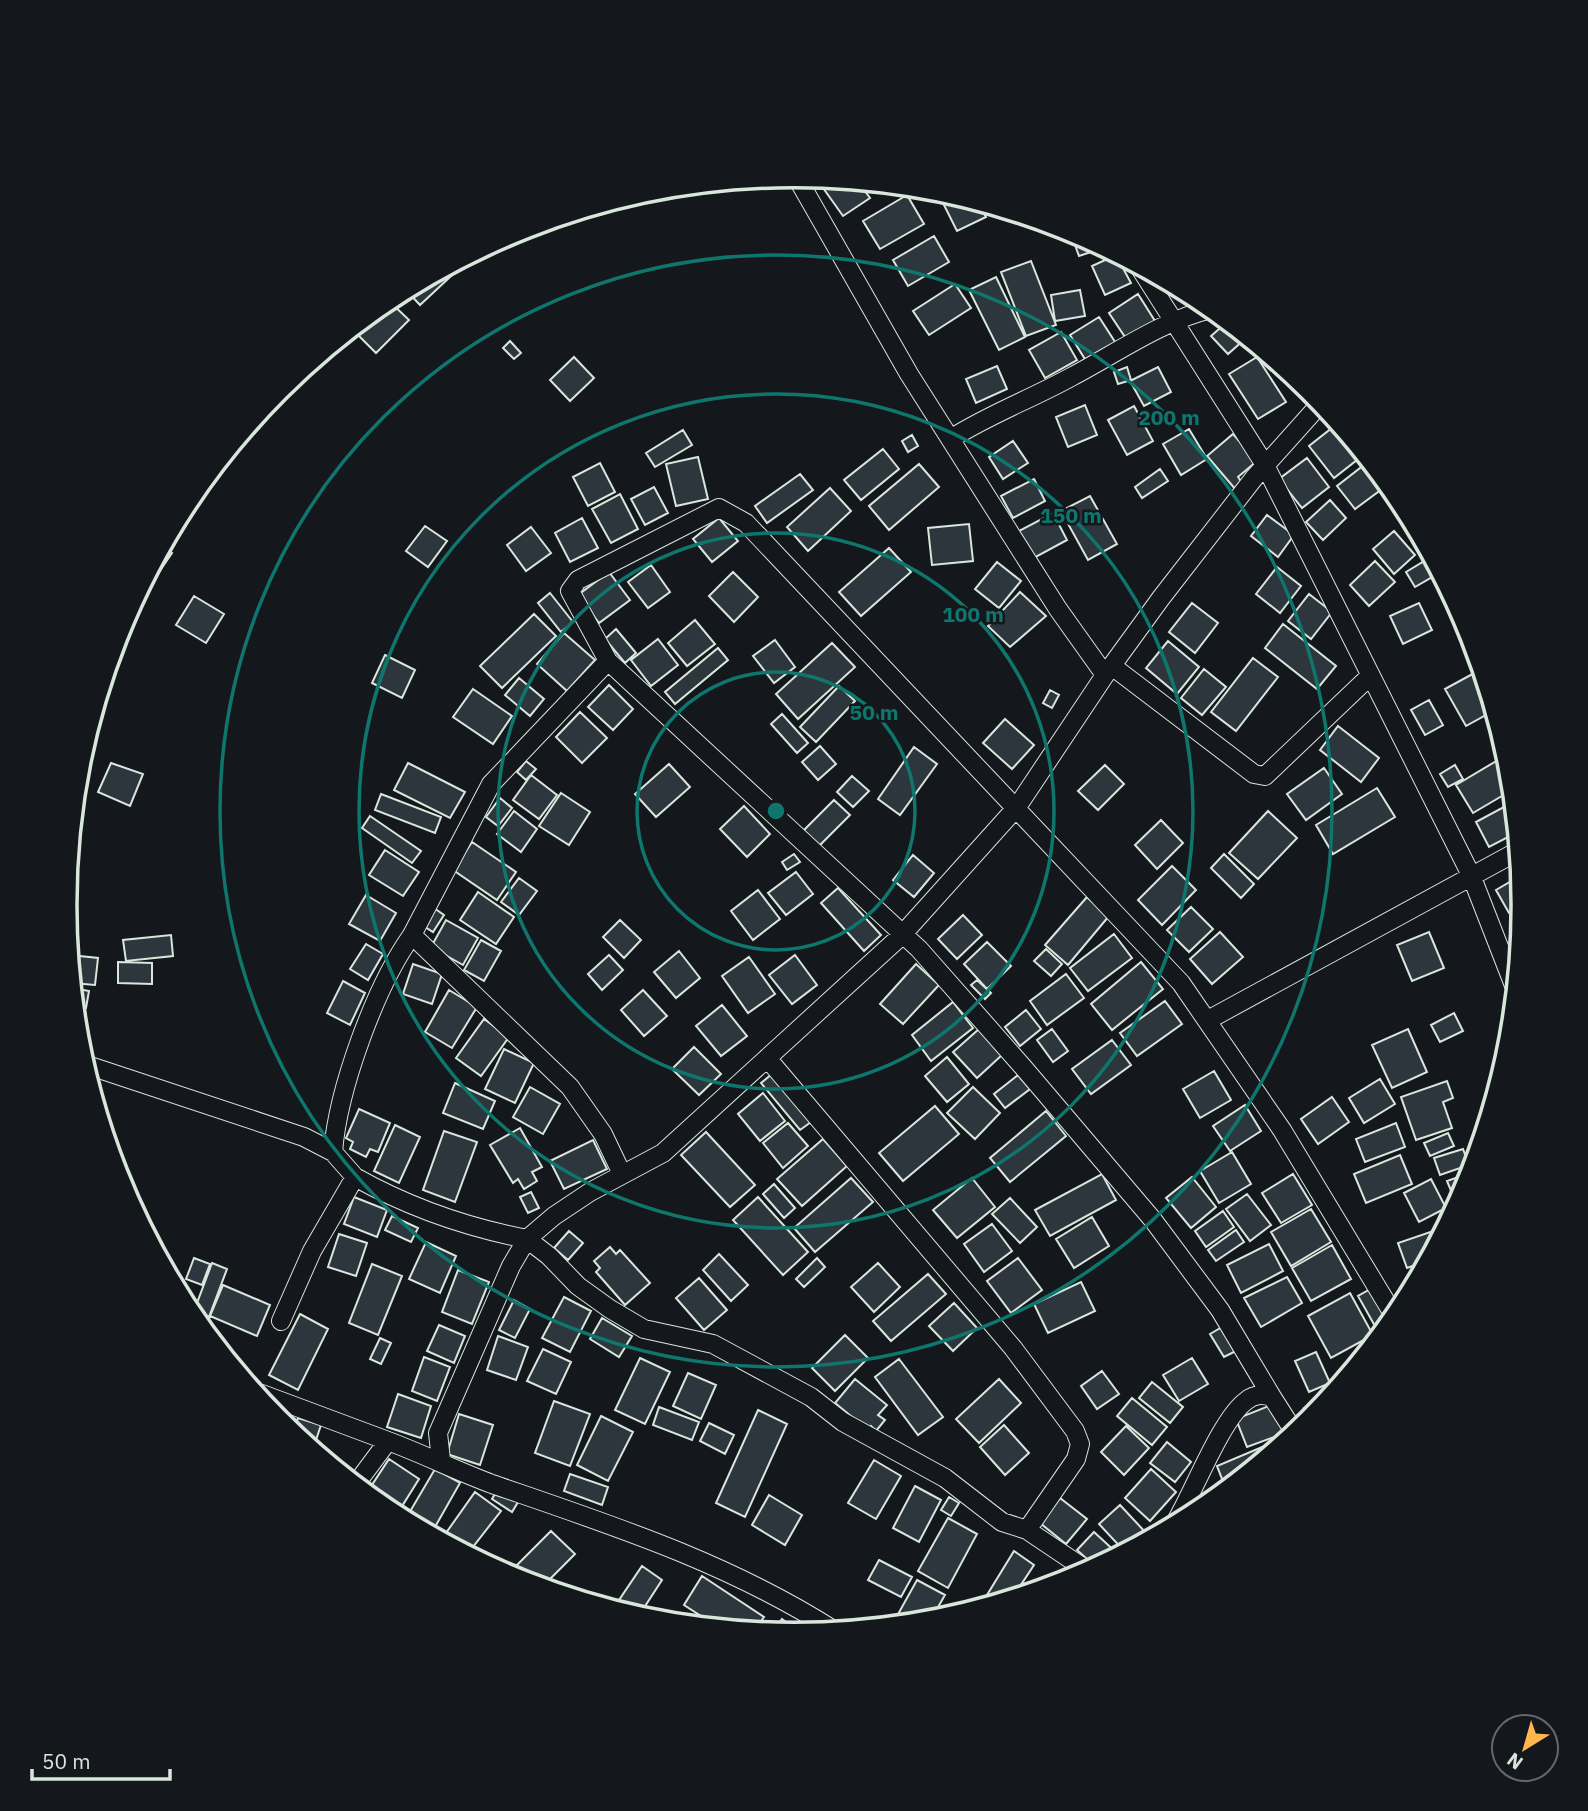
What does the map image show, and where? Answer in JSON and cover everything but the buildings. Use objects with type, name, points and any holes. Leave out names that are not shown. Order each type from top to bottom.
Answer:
[{"type":"street","points":[[803,188],[902,363],[952,438],[1058,610],[1108,670],[1254,774],[1265,776],[1370,676]]},
{"type":"street","points":[[1149,283],[1265,465],[1471,875],[1508,969]]},
{"type":"street","points":[[952,438],[983,418],[1068,380],[1172,321],[1198,313]]},
{"type":"street","points":[[441,1460],[438,1433],[511,1266],[527,1239],[554,1216],[622,1174],[663,1153],[901,936],[1017,807],[1108,670],[1265,465],[1313,412]]},
{"type":"street","points":[[1289,1424],[1220,1310],[1153,1220],[919,949],[901,936],[608,661],[570,591],[572,586],[578,580],[719,508],[746,523],[1181,983],[1282,1130],[1388,1306]]},
{"type":"street","points":[[333,1152],[336,1116],[355,1057],[400,953],[491,784],[608,661]]},
{"type":"street","points":[[1208,1020],[1509,856]]},
{"type":"street","points":[[412,935],[570,1087],[603,1134],[622,1174]]},
{"type":"street","points":[[767,1058],[1013,1348],[1075,1431],[1080,1444],[1076,1459],[1027,1530]]},
{"type":"street","points":[[96,1068],[304,1137],[333,1152],[355,1177],[395,1200],[471,1229],[527,1239],[549,1256],[578,1286],[610,1309],[645,1329],[713,1344],[811,1397],[843,1422],[945,1478],[1002,1522],[1027,1530],[1077,1564]]},
{"type":"street","points":[[281,1321],[312,1251],[355,1177]]},
{"type":"street","points":[[1183,1507],[1214,1446],[1243,1402],[1254,1396],[1272,1397]]},
{"type":"street","points":[[274,1399],[441,1460],[488,1482],[635,1532],[759,1587],[819,1621]]},
{"type":"street","points":[[361,1476],[388,1441]]}]
